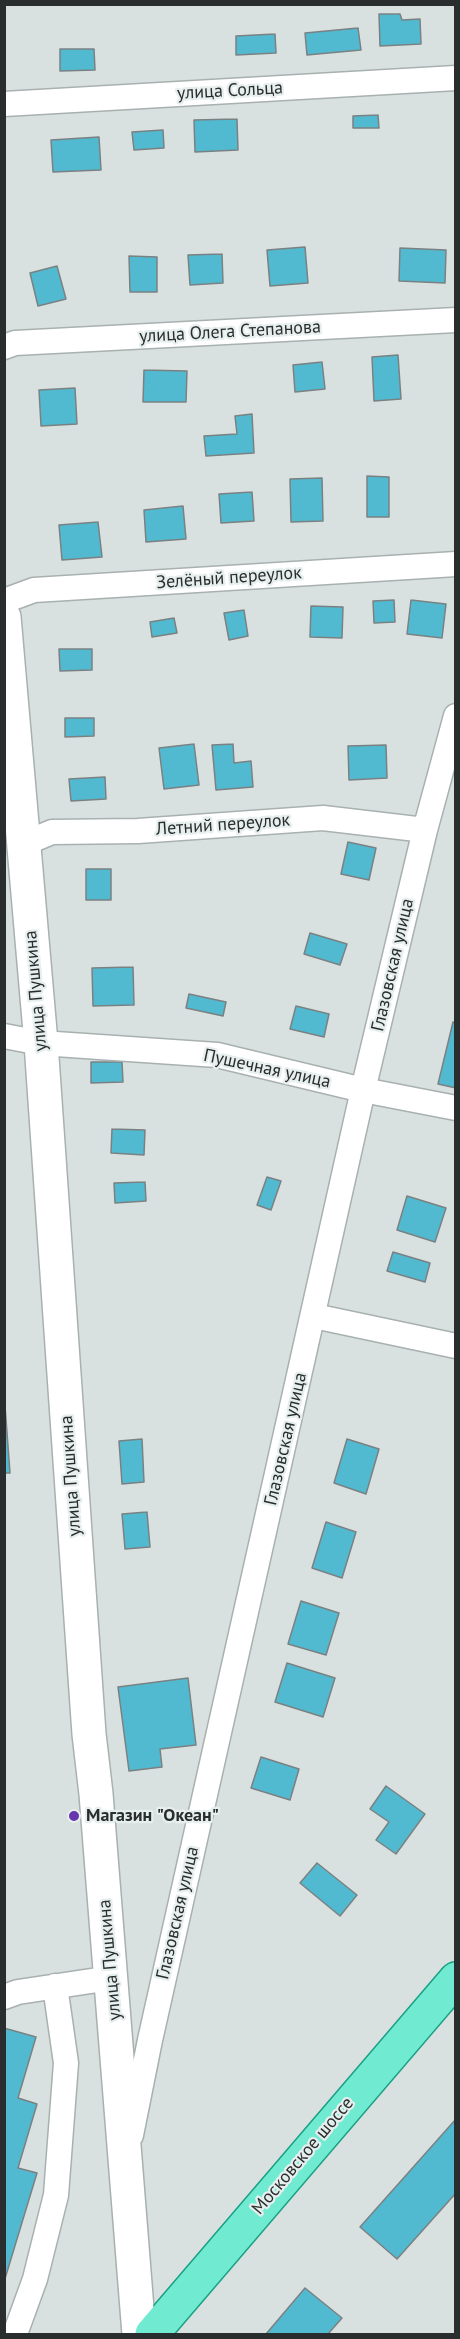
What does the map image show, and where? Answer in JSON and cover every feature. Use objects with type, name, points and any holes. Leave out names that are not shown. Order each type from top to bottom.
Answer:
[{"type":"main road","name":"Московское шоссе","points":[[152,2334],[456,1979]]},
{"type":"street","name":"улица Сольца","points":[[4,104],[456,78]]},
{"type":"street","name":"улица Олега Степанова","points":[[4,346],[15,343],[456,320]]},
{"type":"street","name":"Зелёный переулок","points":[[4,601],[34,590],[456,564]]},
{"type":"street","name":"улица Пушкина","points":[[4,617],[40,1043],[89,1734],[96,1794],[139,2334]]},
{"type":"street","name":"Глазовская улица","points":[[126,2164],[150,2040],[363,1090],[425,830],[456,716]]},
{"type":"street","name":"Летний переулок","points":[[23,844],[52,832],[138,831],[323,818],[425,830]]},
{"type":"street","name":"Пушечная улица","points":[[4,1036],[40,1043],[217,1055],[363,1090],[456,1108]]},
{"type":"street","points":[[314,1316],[456,1346]]},
{"type":"street","points":[[4,1997],[111,1978]]},
{"type":"street","points":[[15,2334],[35,2279],[56,2195],[66,2064],[56,1986]]},
{"type":"building","points":[[379,14],[400,14],[402,20],[420,19],[421,44],[380,46]]},
{"type":"building","points":[[358,28],[361,50],[307,55],[305,33]]},
{"type":"building","points":[[275,34],[276,53],[236,55],[236,36]]},
{"type":"building","points":[[60,49],[94,49],[95,70],[60,71]]},
{"type":"building","points":[[378,115],[379,128],[353,128],[353,116]]},
{"type":"building","points":[[237,119],[238,150],[195,152],[194,120]]},
{"type":"building","points":[[163,130],[164,148],[134,150],[132,132]]},
{"type":"building","points":[[99,137],[101,170],[53,172],[51,140]]},
{"type":"building","points":[[305,247],[308,283],[270,286],[267,250]]},
{"type":"building","points":[[400,248],[446,250],[445,283],[399,281]]},
{"type":"building","points":[[222,254],[223,283],[190,285],[188,255]]},
{"type":"building","points":[[129,256],[157,257],[157,292],[130,292]]},
{"type":"building","points":[[57,266],[66,299],[38,306],[30,273]]},
{"type":"building","points":[[398,355],[401,399],[374,401],[372,357]]},
{"type":"building","points":[[322,362],[325,389],[295,392],[293,365]]},
{"type":"building","points":[[144,370],[187,371],[186,402],[143,402]]},
{"type":"building","points":[[75,388],[77,424],[41,426],[39,390]]},
{"type":"building","points":[[252,414],[254,453],[206,456],[204,436],[237,434],[235,416]]},
{"type":"building","points":[[367,476],[389,477],[389,517],[367,517]]},
{"type":"building","points":[[322,478],[323,521],[291,522],[290,479]]},
{"type":"building","points":[[252,492],[254,521],[221,523],[219,494]]},
{"type":"building","points":[[183,506],[186,539],[146,542],[144,510]]},
{"type":"building","points":[[98,522],[102,557],[62,560],[59,525]]},
{"type":"building","points":[[394,600],[395,622],[374,623],[373,601]]},
{"type":"building","points":[[411,600],[446,604],[442,638],[407,634]]},
{"type":"building","points":[[311,606],[343,607],[342,638],[310,637]]},
{"type":"building","points":[[244,610],[248,636],[229,640],[224,613]]},
{"type":"building","points":[[174,618],[177,633],[152,637],[150,622]]},
{"type":"building","points":[[59,649],[92,649],[92,670],[60,671]]},
{"type":"building","points":[[65,718],[94,718],[94,736],[65,737]]},
{"type":"building","points":[[194,744],[199,785],[164,789],[159,748]]},
{"type":"building","points":[[233,744],[234,763],[251,761],[253,787],[216,790],[212,745]]},
{"type":"building","points":[[386,745],[387,778],[349,780],[348,746]]},
{"type":"building","points":[[105,777],[106,799],[71,801],[69,779]]},
{"type":"building","points":[[348,842],[376,848],[369,880],[341,874]]},
{"type":"building","points":[[86,869],[111,869],[111,900],[86,900]]},
{"type":"building","points":[[310,933],[347,944],[340,965],[304,954]]},
{"type":"building","points":[[133,967],[134,1005],[93,1006],[92,968]]},
{"type":"building","points":[[189,994],[226,1002],[223,1016],[186,1008]]},
{"type":"building","points":[[296,1006],[329,1014],[324,1037],[290,1029]]},
{"type":"building","points":[[453,1022],[456,1023],[456,1088],[438,1084]]},
{"type":"building","points":[[91,1062],[122,1062],[123,1082],[91,1083]]},
{"type":"building","points":[[112,1129],[145,1130],[144,1155],[111,1153]]},
{"type":"building","points":[[267,1177],[281,1181],[271,1210],[257,1205]]},
{"type":"building","points":[[145,1182],[146,1201],[115,1203],[114,1183]]},
{"type":"building","points":[[407,1196],[446,1208],[435,1242],[397,1230]]},
{"type":"building","points":[[393,1252],[430,1263],[425,1282],[387,1271]]},
{"type":"building","points":[[4,1392],[10,1473],[4,1473]]},
{"type":"building","points":[[142,1439],[144,1482],[122,1484],[119,1441]]},
{"type":"building","points":[[347,1439],[379,1449],[366,1494],[334,1483]]},
{"type":"building","points":[[147,1512],[150,1547],[125,1549],[122,1514]]},
{"type":"building","points":[[326,1522],[356,1532],[342,1578],[312,1568]]},
{"type":"building","points":[[301,1601],[339,1613],[326,1655],[288,1644]]},
{"type":"building","points":[[287,1663],[335,1678],[323,1717],[275,1702]]},
{"type":"building","points":[[188,1678],[196,1745],[160,1749],[162,1767],[129,1771],[118,1687]]},
{"type":"building","points":[[261,1757],[299,1769],[290,1800],[251,1788]]},
{"type":"building","points":[[386,1786],[425,1814],[396,1854],[376,1840],[389,1822],[370,1809]]},
{"type":"building","points":[[317,1863],[357,1895],[340,1916],[300,1883]]},
{"type":"building","points":[[4,2028],[36,2037],[18,2098],[37,2104],[18,2168],[37,2173],[4,2282]]},
{"type":"building","points":[[456,2119],[456,2193],[397,2259],[360,2227]]},
{"type":"building","points":[[305,2288],[342,2318],[328,2334],[266,2334]]},
{"type":"place","name":"Магазин \"Океан\"","points":[[74,1816]]}]
